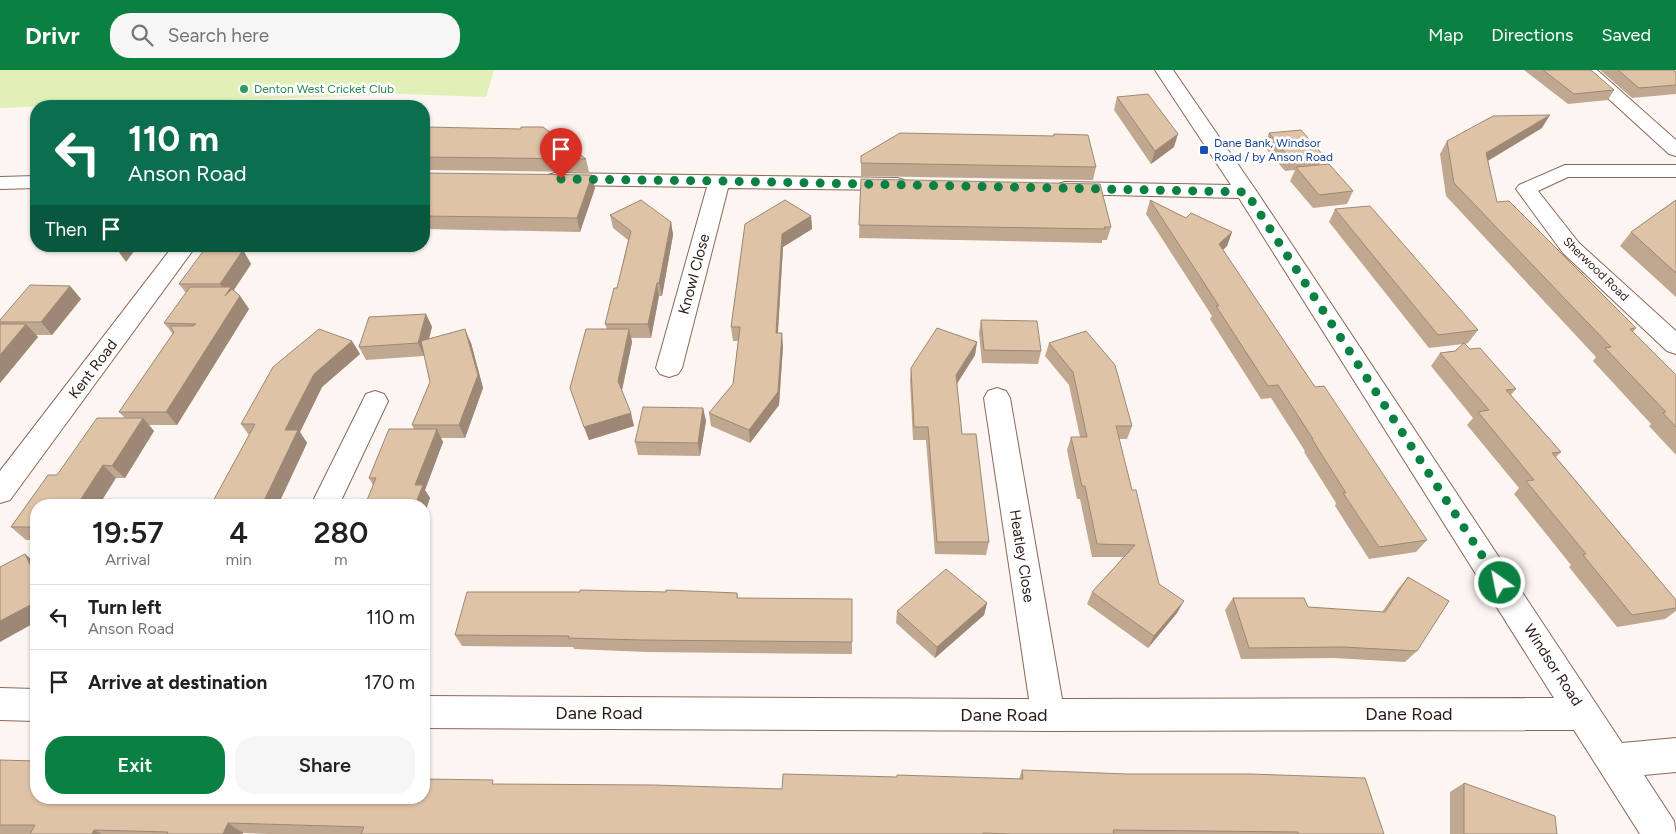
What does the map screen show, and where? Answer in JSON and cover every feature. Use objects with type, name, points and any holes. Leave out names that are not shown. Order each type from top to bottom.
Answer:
[{"type":"street","name":"Windsor Road","points":[[1164,70],[1246,192],[1660,834]]},
{"type":"street","points":[[1586,70],[1676,150]]},
{"type":"street","name":"Sherwood Road","points":[[1676,171],[1565,171],[1526,189],[1571,248],[1676,345]]},
{"type":"street","points":[[532,179],[918,185]]},
{"type":"street","name":"Knowl Close","points":[[669,368],[719,181]]},
{"type":"street","points":[[0,182],[30,182]]},
{"type":"street","points":[[1047,188],[1246,192]]},
{"type":"street","name":"Kent Road","points":[[0,492],[180,252]]},
{"type":"street","name":"Heatley Close","points":[[997,398],[1048,715]]},
{"type":"street","points":[[328,499],[375,401]]},
{"type":"street","points":[[0,704],[30,705]]},
{"type":"street","name":"Dane Road","points":[[430,712],[1048,715],[1584,714]]},
{"type":"street","points":[[1614,761],[1676,755]]},
{"type":"green space","name":"Denton West Cricket Club","points":[[0,70],[494,70],[486,97],[403,94],[230,100],[30,100],[30,107],[0,108]]},
{"type":"building","points":[[1543,70],[1591,70],[1614,90],[1574,94]]},
{"type":"building","points":[[1618,70],[1673,70],[1676,72],[1676,85],[1639,88]]},
{"type":"building","points":[[1148,94],[1178,134],[1155,151],[1117,97]]},
{"type":"building","points":[[1550,115],[1486,153],[1497,202],[1509,201],[1636,328],[1630,329],[1676,375],[1676,427],[1663,413],[1666,412],[1605,348],[1611,347],[1454,183],[1447,141],[1493,116]]},
{"type":"building","points":[[430,127],[521,129],[521,127],[543,127],[586,159],[430,157]]},
{"type":"building","points":[[1301,130],[1323,155],[1290,158],[1269,133]]},
{"type":"building","points":[[900,133],[1088,135],[1096,167],[861,163],[861,156]]},
{"type":"building","points":[[1329,164],[1353,191],[1319,195],[1296,167]]},
{"type":"building","points":[[430,173],[592,175],[577,218],[430,216]]},
{"type":"building","points":[[861,179],[1100,184],[1111,227],[1104,227],[1105,229],[859,225]]},
{"type":"building","points":[[641,200],[671,222],[659,283],[657,283],[648,324],[605,324],[614,288],[617,288],[631,231],[610,215]]},
{"type":"building","points":[[785,200],[811,216],[782,234],[776,333],[782,333],[778,392],[749,430],[709,413],[733,384],[740,327],[731,327],[745,224]]},
{"type":"building","points":[[1150,200],[1186,218],[1191,213],[1232,232],[1219,244],[1315,387],[1324,386],[1427,540],[1379,547],[1343,493],[1346,493],[1278,385],[1268,386]]},
{"type":"building","points":[[1676,200],[1676,273],[1631,232]]},
{"type":"building","points":[[1370,206],[1478,330],[1438,335],[1335,209]]},
{"type":"building","points":[[203,252],[242,252],[220,284],[179,284]]},
{"type":"building","points":[[30,285],[70,286],[41,322],[0,322],[0,320]]},
{"type":"building","points":[[190,287],[231,287],[225,296],[232,289],[240,296],[166,412],[119,412],[174,332],[170,326],[193,326],[196,324],[164,323]]},
{"type":"building","points":[[426,314],[418,343],[359,347],[369,317]]},
{"type":"building","points":[[981,320],[1037,321],[1041,351],[984,350]]},
{"type":"building","points":[[0,324],[26,324],[0,355]]},
{"type":"building","points":[[937,328],[977,342],[956,375],[962,434],[976,434],[989,542],[937,542],[928,427],[914,427],[911,368]]},
{"type":"building","points":[[319,329],[352,341],[314,374],[285,430],[298,430],[265,499],[214,499],[255,424],[241,424],[273,367]]},
{"type":"building","points":[[465,329],[478,375],[459,425],[412,425],[430,382],[421,341]]},
{"type":"building","points":[[586,329],[629,329],[618,381],[631,413],[584,427],[570,388]]},
{"type":"building","points":[[1086,331],[1115,365],[1132,426],[1116,426],[1132,490],[1136,490],[1159,584],[1184,601],[1154,636],[1092,592],[1135,545],[1097,544],[1085,486],[1082,486],[1071,437],[1087,437],[1073,372],[1049,343]]},
{"type":"building","points":[[1464,343],[1470,349],[1480,348],[1516,389],[1506,390],[1561,452],[1552,453],[1676,600],[1676,608],[1632,615],[1583,555],[1586,554],[1526,481],[1534,480],[1478,412],[1489,410],[1440,353],[1455,351]]},
{"type":"building","points":[[643,407],[703,408],[698,443],[635,442]]},
{"type":"building","points":[[97,418],[143,418],[112,466],[103,465],[81,499],[31,499],[48,475],[57,475]]},
{"type":"building","points":[[389,429],[437,429],[415,485],[423,485],[417,499],[367,499],[376,478],[369,478]]},
{"type":"building","points":[[30,500],[30,527],[11,527]]},
{"type":"building","points":[[25,554],[30,564],[30,605],[0,621],[0,567]]},
{"type":"building","points":[[946,569],[987,603],[937,647],[897,611]]},
{"type":"building","points":[[1408,577],[1449,601],[1417,651],[1343,647],[1249,648],[1233,598],[1304,598],[1308,607],[1385,612]]},
{"type":"building","points":[[580,590],[666,592],[666,590],[737,593],[737,598],[852,599],[852,642],[642,640],[568,638],[569,636],[455,635],[467,592],[580,592]]},
{"type":"building","points":[[0,760],[30,761],[30,804],[430,804],[430,779],[493,780],[492,784],[653,785],[782,789],[783,774],[1023,779],[1022,770],[1127,774],[1250,774],[1365,778],[1384,834],[1113,830],[1114,834],[361,834],[364,827],[228,823],[223,834],[167,834],[168,832],[94,830],[92,834],[30,834],[35,825],[0,825]]},
{"type":"building","points":[[1464,783],[1555,816],[1557,834],[1464,834]]},
{"type":"place","name":"Denton West Cricket Club","points":[[244,89]]},
{"type":"place","name":"Dane Bank, Windsor Road / by Anson Road","points":[[1204,150]]},
{"type":"route","points":[[561,179],[1246,192],[1500,583]]}]
